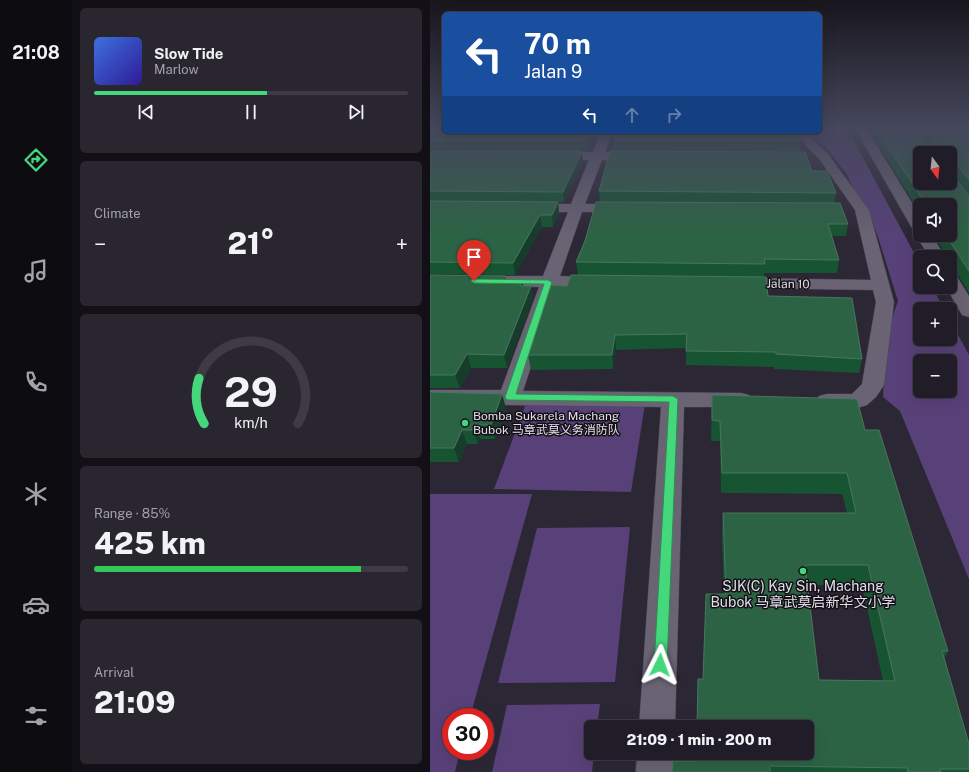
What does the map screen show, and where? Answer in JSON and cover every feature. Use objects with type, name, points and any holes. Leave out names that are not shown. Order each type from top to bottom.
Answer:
[{"type":"street","points":[[510,397],[548,282],[575,208],[594,164]]},
{"type":"street","points":[[805,400],[859,401],[867,395],[872,385],[885,302],[882,285],[854,210],[821,164]]},
{"type":"street","points":[[882,164],[913,216]]},
{"type":"street","points":[[514,208],[639,208]]},
{"type":"street","points":[[477,281],[612,282]]},
{"type":"street","name":"Jalan 10","points":[[723,283],[882,285]]},
{"type":"street","points":[[957,291],[969,311]]},
{"type":"street","points":[[430,397],[759,400]]},
{"type":"street","points":[[657,720],[673,399]]},
{"type":"street","points":[[655,772],[656,760]]},
{"type":"shaded area","points":[[839,164],[866,164],[913,251],[913,294],[936,294],[940,302],[913,302],[913,346],[957,346],[957,333],[969,355],[969,579],[900,411],[883,397],[886,335],[898,301],[878,237],[866,206],[853,188],[846,173]]},
{"type":"shaded area","points":[[527,401],[645,404],[631,492],[494,489]]},
{"type":"shaded area","points":[[430,494],[532,494],[473,708],[442,708],[442,760],[458,760],[455,772],[430,772]]},
{"type":"shaded area","points":[[630,527],[615,682],[498,683],[537,528]]},
{"type":"shaded area","points":[[600,704],[598,720],[584,720],[584,760],[593,760],[592,772],[492,772],[507,705]]},
{"type":"building","points":[[430,164],[576,164],[563,192],[430,191]]},
{"type":"building","points":[[606,164],[809,164],[812,171],[827,171],[836,193],[599,191]]},
{"type":"building","points":[[899,164],[913,164],[913,185]]},
{"type":"building","points":[[957,164],[969,164],[969,180],[957,165]]},
{"type":"building","points":[[957,181],[969,196],[969,271],[950,242],[957,242],[957,198],[921,198],[916,190],[957,190]]},
{"type":"building","points":[[430,201],[558,202],[552,215],[540,215],[513,263],[430,262]]},
{"type":"building","points":[[596,202],[840,203],[848,224],[828,224],[839,260],[764,259],[765,264],[576,262],[585,241]]},
{"type":"building","points":[[430,275],[505,276],[503,280],[522,280],[520,286],[531,286],[504,355],[467,354],[455,375],[430,375]]},
{"type":"building","points":[[571,275],[766,277],[768,296],[852,298],[862,359],[776,354],[776,352],[686,351],[687,334],[615,335],[612,355],[528,355],[551,285],[567,286]]},
{"type":"building","name":"Bomba Sukarela Machang Bubok 马章武莫义务消防队","points":[[430,392],[502,394],[491,425],[475,425],[473,430],[462,430],[454,448],[430,448]]},
{"type":"building","name":"SJK(C) Kay Sin, Machang Bubok 马章武莫启新华文小学","points":[[712,395],[857,399],[865,430],[879,430],[948,651],[942,651],[969,744],[969,769],[940,769],[941,772],[908,772],[907,768],[770,766],[770,772],[672,772],[673,761],[814,760],[814,720],[697,720],[698,679],[703,679],[706,594],[726,594],[723,513],[856,513],[847,473],[722,473],[720,421],[712,420]],"holes":[[[805,565],[868,565],[895,681],[819,680]]]},
{"type":"place","name":"Bomba Sukarela Machang Bubok 马章武莫义务消防队","points":[[465,423]]},
{"type":"place","name":"SJK(C) Kay Sin, Machang Bubok 马章武莫启新华文小学","points":[[803,571]]},
{"type":"route","points":[[474,281],[548,282],[510,397],[673,399],[660,665]]}]
